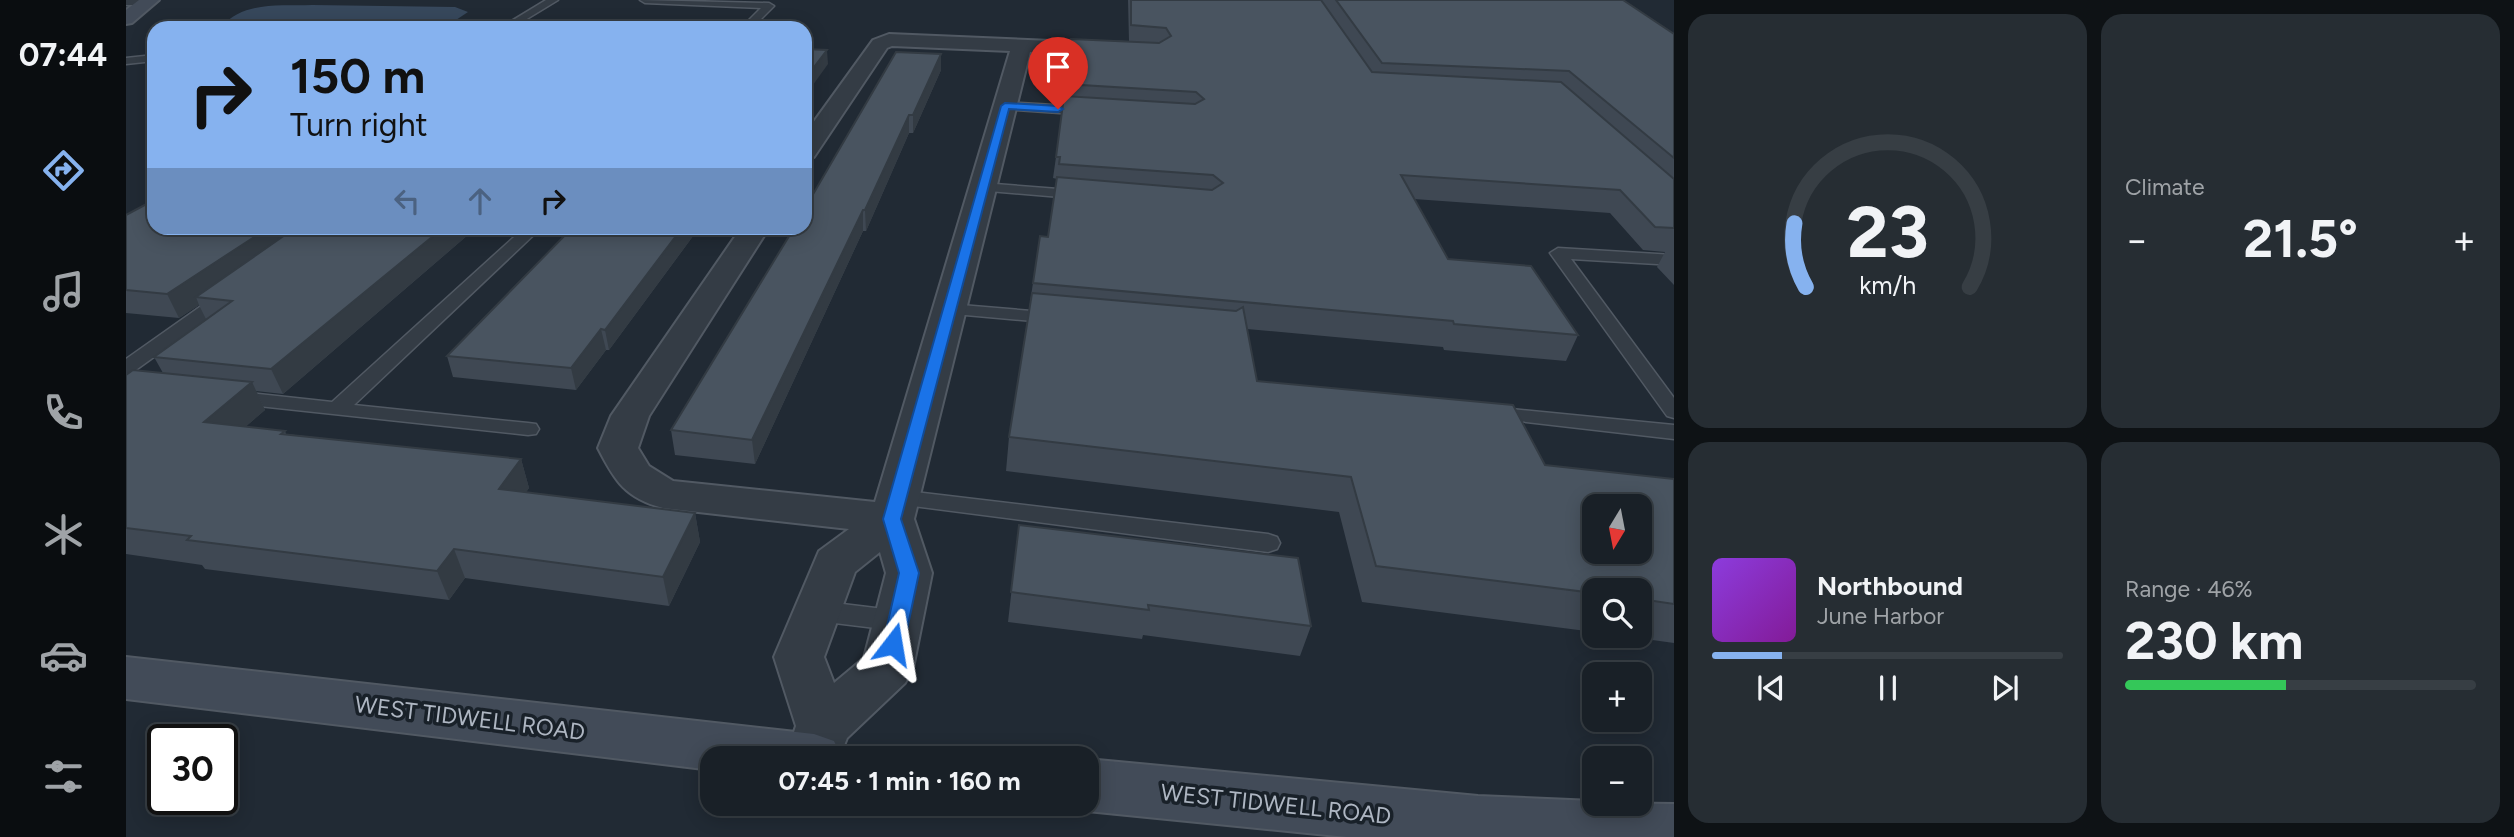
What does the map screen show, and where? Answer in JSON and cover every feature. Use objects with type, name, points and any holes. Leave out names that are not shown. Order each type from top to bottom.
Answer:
[{"type":"main road","points":[[126,19],[149,1]]},
{"type":"main road","name":"WEST TIDWELL ROAD","points":[[132,686],[806,746]]},
{"type":"main road","name":"WEST TIDWELL ROAD","points":[[1099,786],[1478,823],[1674,832]]},
{"type":"street","points":[[812,142],[880,44],[889,40],[1143,51]]},
{"type":"street","points":[[818,746],[887,668],[909,573],[895,509],[1022,45]]},
{"type":"street","points":[[750,235],[630,416],[618,448],[633,475],[663,494],[895,509]]},
{"type":"street","points":[[817,746],[799,657],[835,563],[895,509]]},
{"type":"lane","points":[[517,21],[553,0]]},
{"type":"lane","points":[[645,0],[769,6],[753,21]]},
{"type":"lane","points":[[126,2],[149,1]]},
{"type":"lane","points":[[126,61],[147,59]]},
{"type":"lane","points":[[1005,106],[1098,112]]},
{"type":"lane","points":[[982,187],[1102,197]]},
{"type":"lane","points":[[337,409],[525,235]]},
{"type":"lane","points":[[1674,260],[1558,253],[1674,412]]},
{"type":"lane","points":[[126,368],[247,282]]},
{"type":"lane","points":[[949,309],[1069,320]]},
{"type":"lane","points":[[218,396],[528,429]]},
{"type":"lane","points":[[1468,411],[1674,432]]},
{"type":"lane","points":[[895,509],[1268,543]]},
{"type":"lane","points":[[818,611],[900,621]]},
{"type":"water","points":[[275,6],[455,7],[468,12],[454,21],[228,21],[251,9]]},
{"type":"building","points":[[1131,0],[1321,0],[1372,72],[1561,82],[1674,179],[1674,228],[1655,227],[1620,190],[1401,175],[1448,259],[1531,266],[1578,335],[1033,283],[1040,236],[1048,237],[1057,177],[1212,190],[1223,183],[1213,175],[1059,164],[1060,157],[1056,157],[1064,96],[1195,104],[1204,99],[1196,92],[1065,84],[1071,39],[1159,43],[1171,36],[1166,28],[1131,25]]},
{"type":"building","points":[[1336,0],[1623,0],[1674,34],[1674,158],[1569,71],[1382,63]]},
{"type":"building","points":[[812,49],[827,50],[812,70]]},
{"type":"building","points":[[896,52],[941,54],[752,440],[671,430],[790,235],[812,235],[812,196]]},
{"type":"building","points":[[147,204],[147,235],[257,235],[167,294],[126,290],[126,215]]},
{"type":"building","points":[[285,235],[434,235],[271,369],[154,357],[232,301],[196,297]]},
{"type":"building","points":[[565,235],[677,235],[605,330],[601,329],[571,368],[447,356]]},
{"type":"building","points":[[1032,293],[1236,311],[1243,307],[1257,381],[1513,405],[1545,465],[1674,479],[1674,604],[1652,601],[1652,578],[1582,578],[1582,592],[1376,566],[1351,477],[1009,437]]},
{"type":"building","points":[[133,370],[252,382],[204,422],[285,431],[281,434],[521,459],[499,489],[695,513],[663,577],[454,549],[437,571],[187,540],[191,536],[126,528],[126,375]]},
{"type":"building","points":[[1019,525],[1298,558],[1311,626],[1148,605],[1149,610],[1011,592]]},
{"type":"route","points":[[893,644],[909,573],[892,519],[1005,106],[1058,109]]}]
